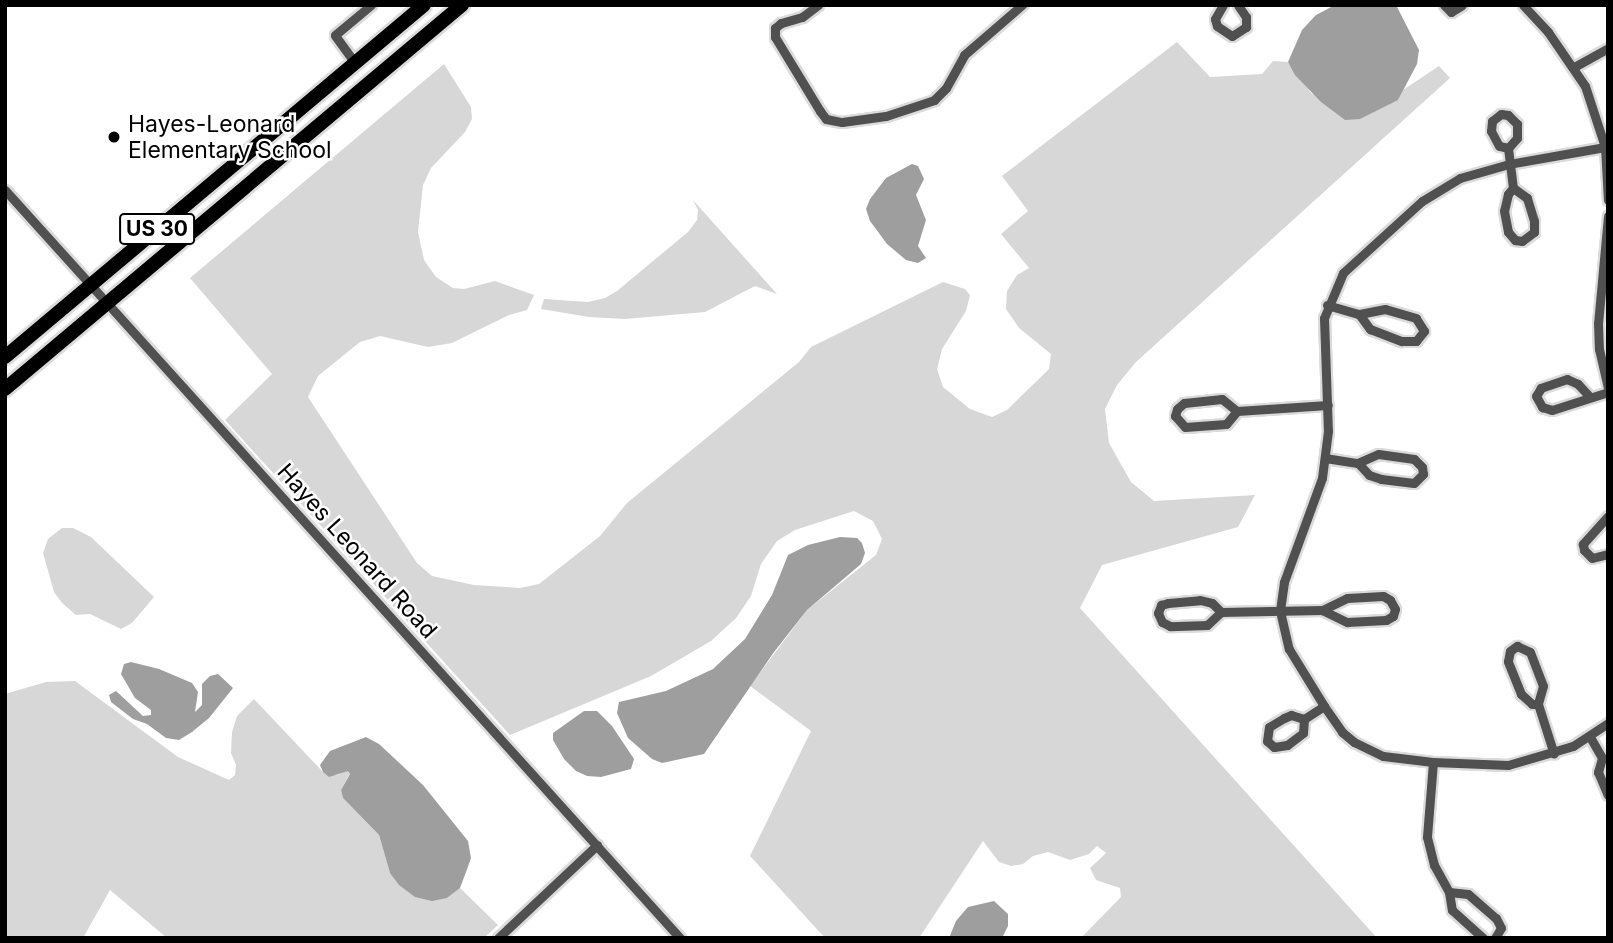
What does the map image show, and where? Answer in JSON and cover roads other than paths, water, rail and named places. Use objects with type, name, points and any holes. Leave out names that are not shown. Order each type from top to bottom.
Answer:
[{"type":"highway","name":"US 30","points":[[5,357],[424,5]]},
{"type":"highway","name":"US 30","points":[[5,389],[462,5]]},
{"type":"street","points":[[355,63],[335,35],[371,5]]},
{"type":"street","points":[[818,5],[802,17],[780,23],[775,28],[775,37],[826,119],[842,122],[886,116],[934,100],[946,88],[964,55],[1022,5]]},
{"type":"street","points":[[1223,5],[1215,19],[1217,26],[1232,36],[1246,27],[1246,17],[1238,5]]},
{"type":"street","points":[[1444,5],[1451,12],[1462,5]]},
{"type":"street","points":[[1523,5],[1574,67],[1595,107],[1605,147],[1608,200]]},
{"type":"street","points":[[1574,67],[1608,48]]},
{"type":"street","points":[[1605,147],[1509,164],[1460,178],[1422,201],[1351,263],[1327,305],[1323,342],[1328,405],[1325,458],[1317,496],[1284,582],[1280,611],[1289,649],[1342,732],[1361,747],[1383,756],[1493,766],[1555,754],[1590,737],[1608,723]]},
{"type":"street","points":[[1508,148],[1513,188],[1504,206],[1505,219],[1511,236],[1522,241],[1534,232],[1534,221],[1527,198],[1513,188]]},
{"type":"street","name":"Hayes Leonard Road","points":[[5,190],[680,938]]},
{"type":"street","points":[[1590,397],[1578,384],[1567,379],[1541,388],[1536,396],[1540,406],[1552,410],[1590,397],[1608,390],[1599,349],[1598,323],[1608,216]]},
{"type":"street","points":[[1327,305],[1359,314],[1385,309],[1416,318],[1424,331],[1416,341],[1402,341],[1370,329],[1359,314]]},
{"type":"street","points":[[1237,411],[1226,424],[1185,427],[1175,416],[1177,409],[1184,403],[1222,400],[1237,411],[1328,405]]},
{"type":"street","points":[[1325,458],[1358,463],[1378,454],[1414,459],[1420,463],[1423,474],[1414,483],[1381,479],[1369,475],[1358,463]]},
{"type":"street","points":[[1608,516],[1583,544],[1584,550],[1592,558],[1608,554]]},
{"type":"street","points":[[1221,612],[1212,603],[1200,600],[1161,605],[1158,614],[1162,622],[1170,626],[1207,625],[1221,612],[1322,610],[1347,598],[1383,596],[1390,600],[1395,609],[1393,616],[1386,621],[1347,622],[1322,610]]},
{"type":"street","points":[[1538,705],[1532,704],[1521,694],[1507,661],[1510,651],[1517,646],[1528,650],[1542,682],[1544,690],[1538,705],[1555,754]]},
{"type":"street","points":[[1304,719],[1324,706]]},
{"type":"street","points":[[1291,715],[1304,719],[1303,733],[1287,746],[1274,747],[1267,741],[1269,727],[1285,717],[1291,715]]},
{"type":"street","points":[[1590,737],[1605,758],[1598,772],[1608,795]]},
{"type":"street","points":[[1433,762],[1427,837],[1434,865],[1450,892],[1452,910],[1483,938]]},
{"type":"street","points":[[498,938],[597,845]]},
{"type":"street","points":[[1450,892],[1468,894],[1496,918],[1501,928],[1495,938]]},
{"type":"place","name":"Hayes-Leonard Elementary School","points":[[114,137]]}]
